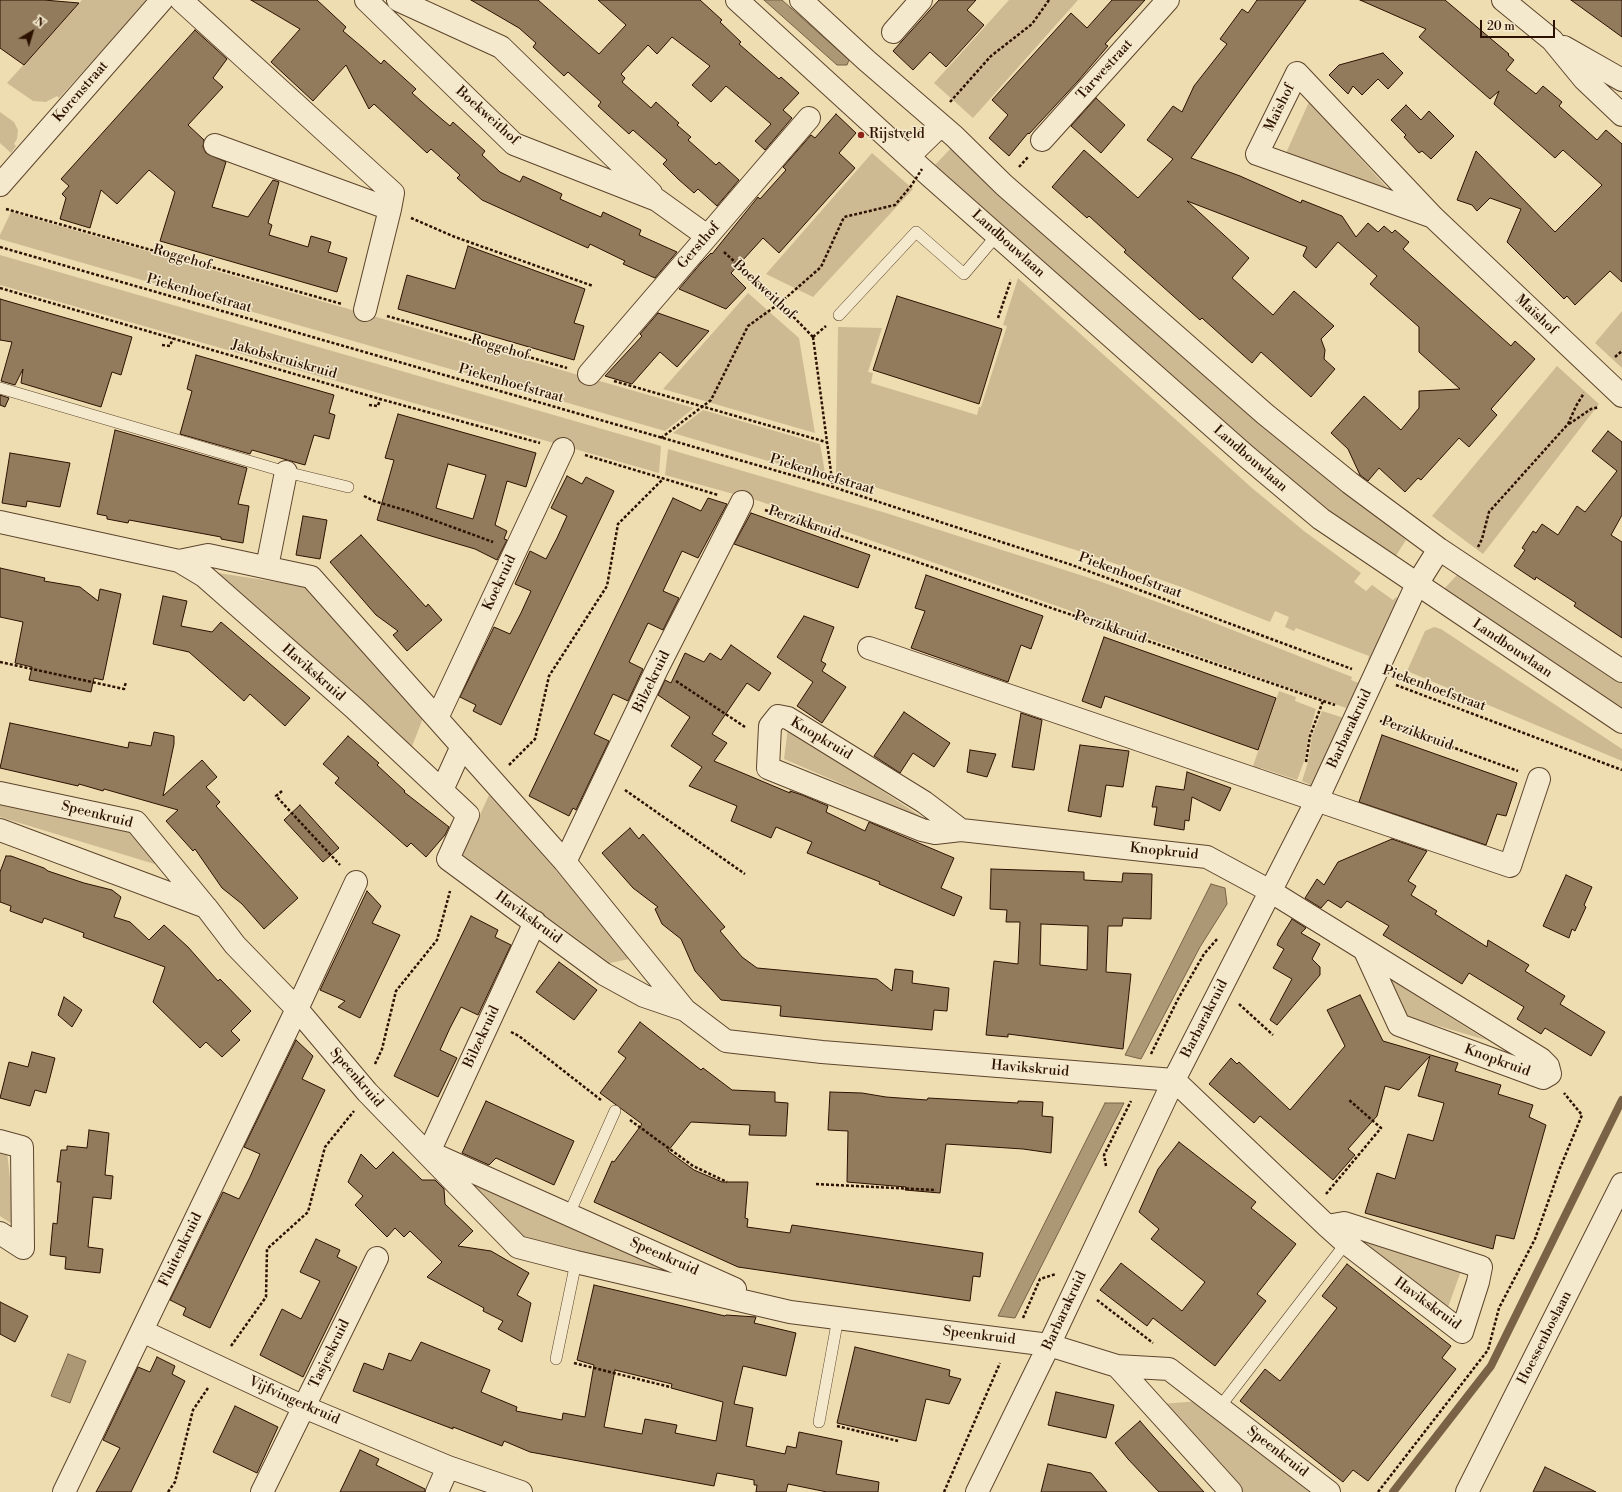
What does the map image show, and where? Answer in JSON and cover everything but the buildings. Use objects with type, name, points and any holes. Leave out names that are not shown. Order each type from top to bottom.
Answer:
[{"type":"street","name":"Korenstraat","points":[[0,185],[162,0]]},
{"type":"street","points":[[181,0],[393,193],[364,310]]},
{"type":"street","name":"Boekweithof","points":[[366,0],[514,144],[657,200]]},
{"type":"street","name":"Boekweithof","points":[[398,0],[501,47],[657,200],[707,236]]},
{"type":"street","name":"Landbouwlaan","points":[[737,0],[1019,255],[1246,456],[1321,519],[1622,722]]},
{"type":"street","points":[[801,0],[1004,184],[1265,414],[1350,483],[1439,549],[1622,671]]},
{"type":"street","points":[[892,32],[921,0]]},
{"type":"street","name":"Tarwestraat","points":[[1042,140],[1168,0]]},
{"type":"street","points":[[1503,0],[1552,40],[1622,80]]},
{"type":"street","points":[[1552,40],[1584,79],[1622,115]]},
{"type":"street","name":"Maïshof","points":[[1433,217],[1257,154],[1297,73],[1433,217],[1622,396]]},
{"type":"street","name":"Gersthof","points":[[589,374],[809,118]]},
{"type":"street","points":[[916,163],[936,121]]},
{"type":"street","points":[[215,145],[390,209]]},
{"type":"street","name":"Koekruid","points":[[438,718],[563,449]]},
{"type":"street","points":[[267,567],[286,472]]},
{"type":"street","name":"Bilzekruid","points":[[565,862],[657,669],[742,502]]},
{"type":"street","name":"Havikskruid","points":[[0,522],[179,561],[204,576],[354,708],[468,815],[448,859],[604,974],[644,996],[685,1010]]},
{"type":"street","name":"Barbarakruid","points":[[977,1492],[1174,1080],[1317,800],[1417,584],[1439,549]]},
{"type":"street","name":"Havikskruid","points":[[179,561],[208,555],[311,577],[565,862],[685,1010],[726,1041],[822,1052],[1174,1080],[1312,1211],[1327,1226],[1346,1244],[1462,1332],[1478,1282],[1481,1267],[1344,1223],[1327,1226]]},
{"type":"street","points":[[868,648],[1510,866],[1539,779]]},
{"type":"street","name":"Knopkruid","points":[[961,830],[924,802],[788,718],[778,716],[770,726],[768,768],[922,830],[934,833],[961,830],[1207,857],[1270,891],[1541,1059],[1548,1066],[1550,1074],[1543,1078],[1399,1025],[1365,951]]},
{"type":"street","points":[[442,790],[462,746]]},
{"type":"street","name":"Speenkruid","points":[[0,793],[136,822],[206,907],[235,945],[297,1009],[367,1092],[518,1247],[780,1310],[1049,1344],[1117,1366],[1169,1369],[1329,1492]]},
{"type":"street","points":[[0,830],[206,907]]},
{"type":"street","points":[[297,1009],[356,882]]},
{"type":"street","name":"Bilzekruid","points":[[423,1149],[535,922]]},
{"type":"street","name":"Fluitenkruid","points":[[64,1492],[297,1009]]},
{"type":"street","points":[[0,1141],[22,1147],[23,1248],[0,1233]]},
{"type":"street","name":"Speenkruid","points":[[423,1149],[780,1310]]},
{"type":"street","name":"Hoessenboslaan","points":[[1467,1492],[1622,1184]]},
{"type":"street","name":"Tasjeskruid","points":[[262,1492],[376,1258]]},
{"type":"street","name":"Vijfvingerkruid","points":[[142,1331],[304,1407],[448,1468],[521,1492]]},
{"type":"street","points":[[1117,1366],[1228,1491]]},
{"type":"street","points":[[437,1492],[448,1468]]},
{"type":"lane","points":[[839,315],[916,232],[964,274],[997,235]]},
{"type":"lane","points":[[0,388],[286,472],[348,487]]},
{"type":"lane","points":[[569,1214],[615,1111]]},
{"type":"lane","points":[[1219,1408],[1346,1244]]},
{"type":"lane","points":[[556,1359],[576,1262]]},
{"type":"lane","points":[[819,1422],[838,1318]]},
{"type":"path","points":[[936,121],[951,101],[991,56],[1032,24],[1049,0]]},
{"type":"path","points":[[1004,184],[1042,140]]},
{"type":"path","points":[[661,438],[711,400],[748,326],[780,303],[821,267],[844,216],[895,204],[911,186],[916,163]]},
{"type":"path","name":"Roggehof","points":[[0,207],[826,442]]},
{"type":"path","points":[[390,209],[455,237],[593,286]]},
{"type":"path","name":"Boekweithof","points":[[707,236],[780,303],[813,337],[826,442]]},
{"type":"path","name":"Piekenhoefstraat","points":[[0,247],[833,487],[1072,565],[1622,770]]},
{"type":"path","points":[[998,318],[1019,255]]},
{"type":"path","name":"Jakobskruiskruid","points":[[0,288],[380,398],[563,449]]},
{"type":"path","points":[[162,345],[170,346],[173,338]]},
{"type":"path","points":[[1468,568],[1482,539],[1489,512],[1568,424],[1576,406],[1597,373],[1622,351]]},
{"type":"path","points":[[369,405],[378,406],[380,398]]},
{"type":"path","points":[[826,442],[833,487]]},
{"type":"path","name":"Perzikkruid","points":[[563,449],[742,502],[1358,713],[1539,779]]},
{"type":"path","points":[[493,780],[535,739],[549,676],[607,586],[618,524],[664,478]]},
{"type":"path","points":[[348,487],[374,501],[411,512],[515,551]]},
{"type":"path","points":[[0,662],[124,689],[126,682]]},
{"type":"path","points":[[657,669],[768,743]]},
{"type":"path","points":[[604,780],[628,791],[745,874]]},
{"type":"path","points":[[282,791],[276,796],[356,882]]},
{"type":"path","points":[[373,1069],[382,1049],[396,991],[437,940],[457,865]]},
{"type":"path","points":[[1221,988],[1273,1035]]},
{"type":"path","points":[[1312,1211],[1381,1128],[1348,1099]]},
{"type":"path","points":[[226,1352],[266,1297],[267,1250],[308,1212],[325,1147],[354,1111]]},
{"type":"path","points":[[816,1184],[936,1190]]},
{"type":"path","points":[[1077,1285],[1164,1352],[1169,1369]]},
{"type":"path","points":[[556,1359],[670,1387]]},
{"type":"path","points":[[168,1492],[175,1482],[193,1410],[212,1382]]},
{"type":"path","points":[[819,1422],[898,1441]]},
{"type":"shaded area","points":[[82,0],[148,0],[59,98],[57,96],[46,102],[33,101],[7,83]]},
{"type":"shaded area","points":[[764,0],[782,0],[849,60],[847,65],[837,65]]},
{"type":"shaded area","points":[[1009,0],[1078,0],[973,118],[934,83]]},
{"type":"shaded area","points":[[1309,102],[1392,193],[1286,153]]},
{"type":"shaded area","points":[[0,112],[14,122],[18,130],[17,139],[14,144],[16,146],[11,153],[0,143]]},
{"type":"shaded area","points":[[953,146],[1171,344],[1406,540],[1395,557],[1326,514],[934,166]]},
{"type":"shaded area","points":[[872,153],[913,189],[813,297],[766,274]]},
{"type":"shaded area","points":[[11,212],[694,408],[665,431],[0,239],[0,235]]},
{"type":"shaded area","points":[[0,255],[661,446],[659,473],[0,285]]},
{"type":"shaded area","points":[[1018,278],[1252,488],[1304,531],[1361,573],[1354,582],[1366,591],[1372,585],[1393,600],[1396,597],[1402,601],[1372,661],[1368,660],[1369,656],[1296,628],[1294,631],[1285,627],[1289,617],[1275,611],[1270,622],[1184,588],[1079,551],[836,475],[838,327],[882,328],[868,372],[873,373],[871,383],[977,415],[979,407],[981,407],[1007,326],[1003,325]]},
{"type":"shaded area","points":[[748,293],[799,338],[815,433],[663,389]]},
{"type":"shaded area","points":[[1622,311],[1622,368],[1595,343]]},
{"type":"shaded area","points":[[1557,366],[1599,404],[1483,554],[1432,516]]},
{"type":"shaded area","points":[[703,410],[820,444],[826,478],[673,433]]},
{"type":"shaded area","points":[[668,449],[886,513],[1099,581],[1202,618],[1352,677],[1351,680],[1361,684],[1349,709],[759,501],[665,475]]},
{"type":"shaded area","points":[[218,573],[304,586],[423,718],[411,749]]},
{"type":"shaded area","points":[[1457,575],[1465,576],[1622,681],[1622,713],[1443,590]]},
{"type":"shaded area","points":[[1434,627],[1441,629],[1622,749],[1622,761],[1407,671],[1425,631]]},
{"type":"shaded area","points":[[1279,691],[1296,697],[1295,701],[1316,709],[1309,735],[1305,759],[1297,780],[1261,768],[1260,771],[1252,769]]},
{"type":"shaded area","points":[[1322,711],[1344,718],[1309,789],[1309,784],[1302,781],[1308,762],[1312,736]]},
{"type":"shaded area","points":[[788,728],[926,820],[784,759]]},
{"type":"shaded area","points":[[489,795],[634,958],[610,963],[462,854]]},
{"type":"shaded area","points":[[0,800],[132,828],[171,869],[0,817]]},
{"type":"shaded area","points":[[1211,884],[1225,888],[1227,904],[1200,947],[1141,1059],[1125,1055]]},
{"type":"shaded area","points":[[1388,978],[1486,1040],[1405,1016]]},
{"type":"shaded area","points":[[1105,1103],[1124,1103],[1015,1318],[998,1316]]},
{"type":"shaded area","points":[[0,1149],[7,1151],[15,1226],[0,1216]]},
{"type":"shaded area","points":[[467,1180],[675,1274],[521,1237]]},
{"type":"shaded area","points":[[1353,1237],[1462,1268],[1447,1310]]},
{"type":"shaded area","points":[[68,1354],[86,1361],[70,1403],[51,1396]]},
{"type":"shaded area","points":[[1200,1401],[1309,1492],[1240,1492],[1161,1404]]},
{"type":"waterway","points":[[1393,1492],[1491,1366],[1622,1100]]},
{"type":"place","name":"Rijstveld","points":[[861,135]]}]
